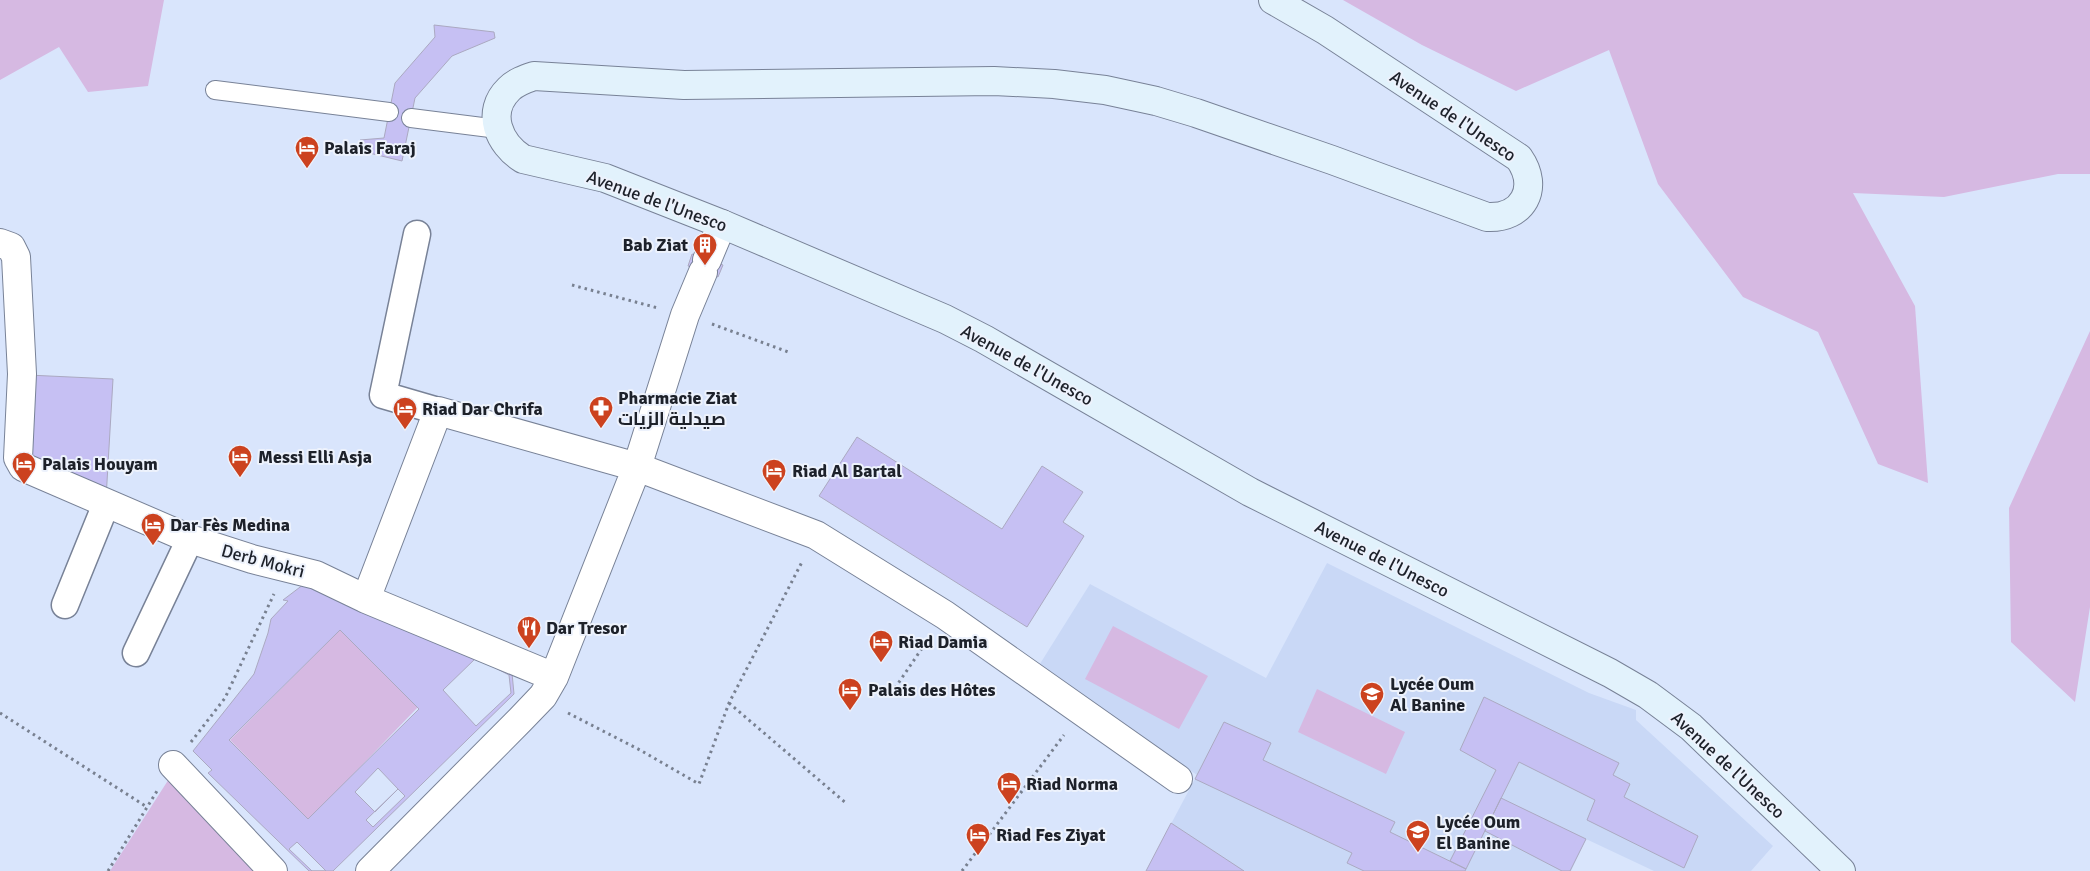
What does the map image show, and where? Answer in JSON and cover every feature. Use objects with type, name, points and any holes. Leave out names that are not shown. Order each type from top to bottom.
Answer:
[{"type":"main road","name":"Avenue de l'Unesco","points":[[1272,0],[1325,30],[1519,158],[1525,167],[1528,188],[1525,199],[1518,208],[1498,218],[1486,217],[1332,160],[1196,113],[1156,101],[1105,90],[1054,84],[994,81],[684,85],[534,76],[520,81],[509,89],[501,101],[497,114],[498,129],[503,141],[512,152],[523,159],[605,178],[722,224],[953,323],[1250,492],[1610,673],[1648,694],[1691,727],[1841,871]]},
{"type":"street","points":[[370,871],[548,686],[637,467],[685,315],[722,224]]},
{"type":"street","points":[[417,234],[383,395],[637,467],[816,535],[945,615],[1178,779]]},
{"type":"street","name":"Derb Mokri","points":[[0,243],[11,247],[16,257],[22,374],[19,464],[106,504],[190,539],[286,568],[316,575],[548,686]]},
{"type":"street","points":[[366,599],[438,411]]},
{"type":"street","points":[[65,605],[106,504]]},
{"type":"street","points":[[136,653],[190,539]]},
{"type":"street","points":[[173,765],[273,871]]},
{"type":"lane","points":[[215,90],[389,112]]},
{"type":"lane","points":[[412,118],[498,129]]},
{"type":"path","points":[[548,686],[565,711],[640,750],[699,784],[730,702],[816,535]]},
{"type":"path","points":[[108,871],[173,765],[226,698],[286,568]]},
{"type":"path","points":[[895,688],[945,615]]},
{"type":"path","points":[[730,702],[847,804]]},
{"type":"path","points":[[962,871],[1082,711]]},
{"type":"path","points":[[0,713],[147,807]]},
{"type":"shaded area","points":[[0,0],[164,0],[148,86],[88,92],[59,47],[0,80]]},
{"type":"shaded area","points":[[1343,0],[2090,0],[2090,174],[2058,174],[1944,197],[1853,193],[1915,306],[1928,483],[1878,464],[1818,332],[1743,297],[1658,184],[1609,50],[1516,91],[1422,45]]},
{"type":"shaded area","points":[[2090,331],[2090,607],[2075,702],[2011,642],[2009,508]]},
{"type":"shaded area","name":"Lycée Oum Al Banine","points":[[1327,563],[1589,693],[1636,710],[1636,720],[1773,846],[1751,871],[1654,871],[1586,839],[1571,871],[1146,871],[1197,775],[1038,667],[1090,584],[1266,678]]},
{"type":"shaded area","points":[[1113,626],[1208,676],[1179,729],[1085,679]]},
{"type":"shaded area","points":[[340,630],[418,707],[309,820],[230,740]]},
{"type":"shaded area","points":[[1317,689],[1405,732],[1386,774],[1298,732]]},
{"type":"shaded area","points":[[174,771],[262,871],[110,871]]},
{"type":"building","points":[[434,25],[494,32],[495,38],[452,56],[415,98],[402,161],[357,150],[360,140],[384,138],[395,83],[435,37]]},
{"type":"building","name":"Bab Ziat","points":[[692,254],[723,265],[718,277],[688,266]]},
{"type":"building","points":[[28,375],[113,379],[106,499],[25,462]]},
{"type":"building","points":[[857,437],[1002,529],[1042,466],[1083,492],[1063,522],[1084,536],[1027,627],[819,496]]},
{"type":"building","points":[[312,578],[512,673],[514,694],[333,871],[309,871],[208,773],[212,770],[193,751],[254,674],[271,619],[288,601],[283,600]],"holes":[[[340,630],[419,709],[308,819],[229,740]]]},
{"type":"building","points":[[476,658],[509,675],[511,693],[476,726],[443,690]]},
{"type":"building","points":[[1484,697],[1619,763],[1613,775],[1630,784],[1624,797],[1698,836],[1684,868],[1587,820],[1595,800],[1519,762],[1466,869],[1450,861],[1496,770],[1460,750]]},
{"type":"building","points":[[1224,722],[1271,743],[1263,760],[1395,822],[1390,832],[1466,869],[1465,871],[1364,871],[1347,863],[1352,853],[1195,779]]},
{"type":"building","points":[[378,768],[398,789],[375,812],[355,792]]},
{"type":"building","points":[[398,789],[405,796],[373,827],[366,820]]},
{"type":"building","points":[[1501,798],[1586,839],[1570,871],[1562,871],[1485,831]]},
{"type":"building","points":[[1171,823],[1244,871],[1146,871]]},
{"type":"building","points":[[297,842],[326,871],[312,871],[289,849]]},
{"type":"place","name":"Palais Faraj","points":[[307,169]]},
{"type":"place","name":"Bab Ziat","points":[[705,266]]},
{"type":"place","name":"Pharmacie Ziat صيدلية الزيات","points":[[601,429]]},
{"type":"place","name":"Riad Dar Chrifa","points":[[405,430]]},
{"type":"place","name":"Messi Elli Asja","points":[[240,478]]},
{"type":"place","name":"Palais Houyam","points":[[24,485]]},
{"type":"place","name":"Riad Al Bartal","points":[[774,492]]},
{"type":"place","name":"Dar Fès Medina","points":[[153,546]]},
{"type":"place","name":"Dar Tresor","points":[[529,649]]},
{"type":"place","name":"Riad Damia","points":[[881,663]]},
{"type":"place","name":"Palais des Hôtes","points":[[850,711]]},
{"type":"place","name":"Lycée Oum Al Banine","points":[[1372,715]]},
{"type":"place","name":"Riad Norma","points":[[1009,805]]},
{"type":"place","name":"Lycée Oum El Banine","points":[[1418,853]]},
{"type":"place","name":"Riad Fes Ziyat","points":[[978,856]]}]
